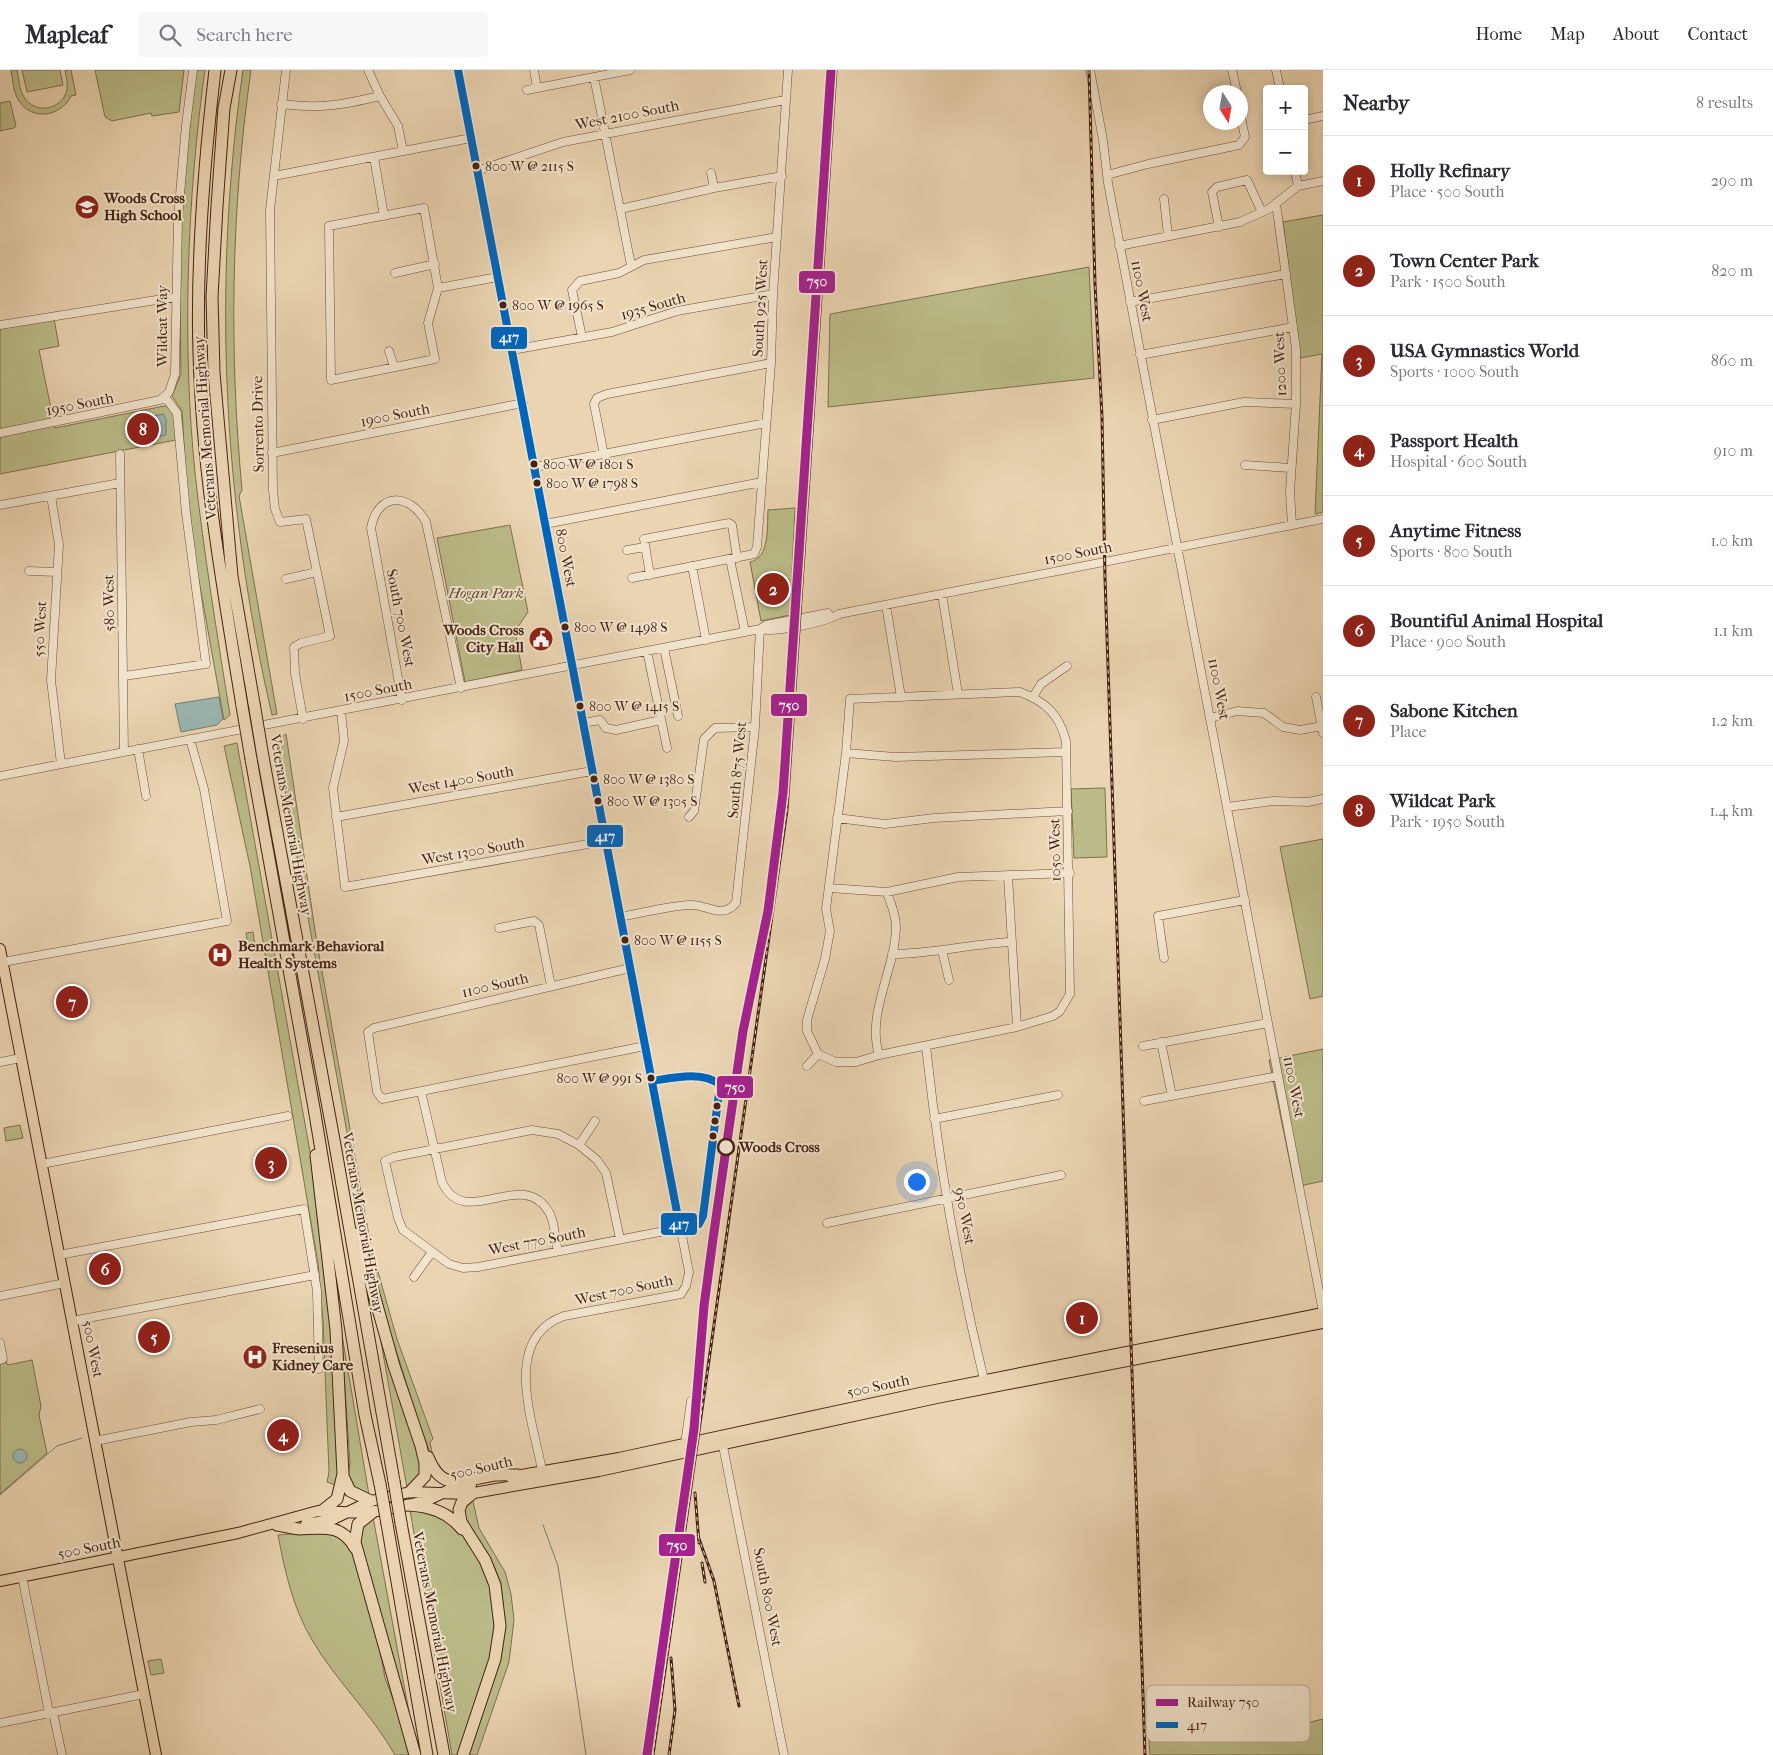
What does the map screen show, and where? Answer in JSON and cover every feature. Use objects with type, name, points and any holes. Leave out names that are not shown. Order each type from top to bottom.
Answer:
[{"type":"highway","name":"Veterans Memorial Highway","points":[[214,70],[205,166],[199,282],[199,354],[212,522],[242,706],[257,758],[335,1145],[401,1523],[444,1755]]},
{"type":"highway","name":"Veterans Memorial Highway","points":[[231,70],[224,108],[212,297],[214,373],[232,576],[254,703],[257,758],[314,1108],[365,1415],[380,1484],[427,1755]]},
{"type":"highway","points":[[314,1108],[316,1173],[337,1339],[343,1474],[337,1499],[323,1510]]},
{"type":"highway","points":[[335,1145],[374,1300],[424,1459],[426,1472],[420,1484],[410,1492]]},
{"type":"highway","points":[[416,1431],[434,1470],[444,1479],[458,1482],[491,1475],[518,1475]]},
{"type":"highway","points":[[343,1474],[350,1491],[372,1506],[356,1527],[357,1552],[415,1755]]},
{"type":"highway","points":[[464,1755],[495,1659],[500,1633],[499,1608],[495,1585],[485,1560],[461,1522],[459,1513],[462,1502],[473,1493]]},
{"type":"highway","points":[[408,1505],[428,1507],[446,1514],[457,1523],[474,1544]]},
{"type":"highway","points":[[275,1525],[298,1529],[334,1528],[346,1534],[357,1552]]},
{"type":"main road","name":"500 West","points":[[0,949],[3,962],[4,994],[21,1058],[156,1755]]},
{"type":"main road","name":"500 South","points":[[372,1506],[408,1505],[428,1500],[455,1488],[518,1475],[543,1476],[667,1457],[722,1440],[1323,1313]]},
{"type":"main road","name":"500 South","points":[[985,1384],[1323,1323]]},
{"type":"main road","name":"500 South","points":[[0,1581],[275,1525],[324,1522],[410,1492],[441,1494],[473,1493],[685,1444],[722,1440]]},
{"type":"main road","points":[[667,1457],[685,1444]]},
{"type":"main road","name":"500 South","points":[[275,1525],[296,1516],[323,1510],[349,1512]]},
{"type":"street","name":"Wildcat Way","points":[[165,397],[173,384],[176,374],[175,297],[182,161],[193,70]]},
{"type":"street","name":"Sorrento Drive","points":[[286,70],[270,210],[273,491],[275,509],[280,522],[306,519],[330,636],[301,643],[294,647],[295,673],[303,719]]},
{"type":"street","points":[[368,70],[380,96],[398,126],[403,151]]},
{"type":"street","name":"800 West","points":[[458,70],[680,1228],[688,1272],[686,1286]]},
{"type":"street","points":[[534,70],[537,88]]},
{"type":"street","points":[[527,90],[630,70]]},
{"type":"street","name":"South 925 West","points":[[734,558],[754,554],[757,547],[771,363],[773,294],[788,70]]},
{"type":"street","name":"1100 West","points":[[1090,70],[1119,246],[1211,718],[1323,1313]]},
{"type":"street","points":[[1232,70],[1235,85]]},
{"type":"street","points":[[1276,70],[1279,85]]},
{"type":"street","points":[[594,77],[631,265]]},
{"type":"street","points":[[281,104],[312,108],[334,106],[380,96]]},
{"type":"street","name":"West 2100 South","points":[[478,171],[563,142],[606,132],[785,100]]},
{"type":"street","points":[[1308,119],[1323,116]]},
{"type":"street","points":[[1106,176],[1148,164],[1234,147],[1242,142],[1243,130]]},
{"type":"street","points":[[274,176],[471,138]]},
{"type":"street","points":[[374,157],[384,216]]},
{"type":"street","points":[[712,173],[714,188]]},
{"type":"street","points":[[1296,175],[1298,186]]},
{"type":"street","points":[[620,209],[714,188],[782,176]]},
{"type":"street","points":[[1219,226],[1212,190],[1243,180],[1250,182],[1262,212]]},
{"type":"street","points":[[1119,246],[1240,222],[1262,212],[1298,186],[1323,181]]},
{"type":"street","points":[[1164,199],[1168,236]]},
{"type":"street","name":"1200 West","points":[[1276,203],[1296,350],[1296,404],[1291,468],[1292,525]]},
{"type":"street","points":[[424,208],[438,288],[428,323],[435,359],[331,380],[329,226],[384,216],[424,208]]},
{"type":"street","points":[[582,336],[572,290],[580,281],[618,273],[644,260],[777,236]]},
{"type":"street","points":[[395,273],[435,264]]},
{"type":"street","points":[[1130,302],[1286,274]]},
{"type":"street","points":[[438,288],[498,276]]},
{"type":"street","name":"1935 South","points":[[512,350],[612,332],[677,311],[773,294]]},
{"type":"street","points":[[0,325],[175,297]]},
{"type":"street","points":[[1140,355],[1293,327]]},
{"type":"street","points":[[389,351],[394,367]]},
{"type":"street","points":[[604,455],[594,404],[597,398],[607,394],[771,363]]},
{"type":"street","points":[[124,676],[206,664],[186,513],[177,413],[165,397]]},
{"type":"street","name":"1950 South","points":[[0,433],[125,409],[165,397]]},
{"type":"street","points":[[1152,420],[1244,402],[1296,404]]},
{"type":"street","name":"1900 South","points":[[272,453],[522,404]]},
{"type":"street","points":[[535,467],[766,423]]},
{"type":"street","name":"580 West","points":[[120,454],[124,752]]},
{"type":"street","points":[[1245,465],[1291,468]]},
{"type":"street","points":[[545,524],[762,482]]},
{"type":"street","points":[[0,505],[120,483]]},
{"type":"street","name":"550 West","points":[[51,496],[59,545],[51,680],[62,764]]},
{"type":"street","name":"South 700 West","points":[[402,700],[371,528],[374,513],[383,504],[396,499],[409,502],[420,511],[426,522],[461,688]]},
{"type":"street","name":"1500 South","points":[[0,776],[402,700],[760,629],[767,631],[794,626],[833,618],[838,614],[1323,519]]},
{"type":"street","points":[[650,575],[644,539],[729,523],[732,525],[734,558],[745,632]]},
{"type":"street","points":[[627,550],[645,547]]},
{"type":"street","points":[[632,578],[734,558]]},
{"type":"street","points":[[692,566],[706,640]]},
{"type":"street","points":[[29,571],[57,572]]},
{"type":"street","points":[[286,579],[317,572]]},
{"type":"street","points":[[942,594],[958,694]]},
{"type":"street","points":[[886,605],[901,697]]},
{"type":"street","name":"South 875 West","points":[[620,918],[691,905],[720,912],[730,910],[736,903],[739,895],[755,727],[760,629]]},
{"type":"street","points":[[664,648],[678,716]]},
{"type":"street","points":[[647,652],[667,748]]},
{"type":"street","points":[[1008,876],[1010,942],[1017,1027],[879,1055],[856,1062],[836,1062],[818,1054],[810,1040],[807,1020],[826,959],[830,931],[826,909],[846,753],[850,699],[1020,692],[1034,697],[1041,684],[1067,666]]},
{"type":"street","name":"1050 West","points":[[1017,1027],[1053,1016],[1060,1011],[1070,994],[1070,873],[1066,752],[1060,720],[1051,708],[1034,697]]},
{"type":"street","points":[[1211,718],[1237,711],[1264,713],[1283,727],[1300,730],[1323,728],[1316,697]]},
{"type":"street","points":[[336,817],[333,788],[344,741],[341,711]]},
{"type":"street","points":[[583,722],[600,720],[606,728],[616,730],[661,720]]},
{"type":"street","points":[[690,817],[694,811],[704,739],[715,728],[755,727]]},
{"type":"street","points":[[3,962],[227,921],[204,789],[190,739]]},
{"type":"street","points":[[138,749],[146,796]]},
{"type":"street","points":[[846,753],[895,758],[1066,752]]},
{"type":"street","name":"West 1400 South","points":[[336,817],[592,771]]},
{"type":"street","points":[[1227,808],[1273,800],[1302,802],[1323,800]]},
{"type":"street","points":[[837,818],[885,824],[934,818],[1068,811]]},
{"type":"street","name":"West 1300 South","points":[[336,817],[345,887],[605,841]]},
{"type":"street","points":[[830,882],[887,892],[958,877],[1070,873]]},
{"type":"street","points":[[879,1055],[874,1029],[892,954],[896,925],[887,892]]},
{"type":"street","points":[[1164,958],[1158,916],[1245,900]]},
{"type":"street","points":[[499,928],[534,921],[539,925],[551,986]]},
{"type":"street","points":[[892,954],[913,954],[1010,942]]},
{"type":"street","points":[[942,950],[949,980]]},
{"type":"street","name":"1100 South","points":[[421,1091],[382,1099],[377,1092],[368,1032],[374,1028],[408,1019],[630,968]]},
{"type":"street","points":[[1143,1046],[1268,1023]]},
{"type":"street","points":[[1161,1042],[1172,1096]]},
{"type":"street","points":[[558,1251],[550,1215],[541,1201],[530,1194],[517,1194],[470,1203],[453,1199],[446,1192],[421,1091],[645,1046]]},
{"type":"street","name":"950 West","points":[[926,1046],[932,1082],[934,1119],[947,1197],[985,1384]]},
{"type":"street","points":[[807,1066],[818,1054]]},
{"type":"street","points":[[0,1062],[21,1058]]},
{"type":"street","points":[[1144,1101],[1278,1076]]},
{"type":"street","points":[[934,1119],[1058,1095]]},
{"type":"street","points":[[42,1164],[288,1116]]},
{"type":"street","points":[[579,1145],[595,1121]]},
{"type":"street","points":[[435,1150],[532,1130],[558,1134],[579,1145],[597,1160],[606,1173],[620,1239]]},
{"type":"street","name":"West 770 South","points":[[435,1150],[394,1157],[385,1161],[398,1218],[403,1230],[449,1264],[463,1268],[680,1228]]},
{"type":"street","points":[[827,1223],[1060,1175]]},
{"type":"street","points":[[59,1255],[304,1209],[318,1306],[319,1369]]},
{"type":"street","points":[[414,1277],[432,1252]]},
{"type":"street","points":[[72,1321],[315,1275]]},
{"type":"street","points":[[0,1296],[64,1283]]},
{"type":"street","name":"West 700 South","points":[[543,1476],[526,1381],[526,1357],[533,1339],[548,1323],[564,1316],[680,1294],[686,1286]]},
{"type":"street","points":[[0,1343],[1,1360]]},
{"type":"street","points":[[685,1444],[691,1401]]},
{"type":"street","points":[[95,1441],[191,1422],[216,1420],[260,1409]]},
{"type":"street","name":"South 800 West","points":[[722,1440],[784,1755]]},
{"type":"street","points":[[22,1576],[51,1713],[62,1755]]},
{"type":"street","points":[[0,1723],[144,1694]]},
{"type":"green space","points":[[11,70],[17,70],[22,94],[29,103],[35,106],[48,108],[60,102],[67,90],[65,70],[71,70],[76,95],[71,96],[66,103],[54,112],[39,114],[31,112],[17,97]]},
{"type":"green space","points":[[22,70],[60,70],[63,85],[27,92]]},
{"type":"green space","points":[[95,70],[184,70],[179,112],[152,116],[151,113],[112,121],[105,117]]},
{"type":"green space","points":[[196,70],[205,70],[190,220],[188,323],[191,424],[195,473],[211,594],[230,715],[224,720],[196,564],[186,481],[182,411],[172,396],[181,374],[179,258],[185,169]]},
{"type":"green space","points":[[243,70],[251,70],[239,175],[234,280],[235,385],[242,490],[239,496],[277,714],[272,715],[255,636],[242,556],[233,475],[228,394],[226,313],[228,232],[233,151]]},
{"type":"green space","points":[[10,101],[16,126],[0,131],[0,103]]},
{"type":"green space","points":[[1323,215],[1323,512],[1315,514],[1322,354],[1300,358],[1283,222]]},
{"type":"green space","points":[[1089,267],[1094,378],[828,407],[830,314]]},
{"type":"green space","points":[[54,319],[59,346],[39,350],[55,428],[164,406],[169,407],[174,415],[176,440],[0,474],[0,328]]},
{"type":"green space","points":[[795,508],[790,615],[761,621],[750,562],[761,555],[764,548],[768,510]]},
{"type":"green space","name":"Hogan Park","points":[[510,525],[528,612],[515,631],[522,670],[465,682],[437,538]]},
{"type":"green space","points":[[286,734],[316,937],[371,1247],[397,1339],[433,1439],[430,1442],[433,1457],[443,1473],[432,1458],[419,1423],[374,1281],[276,741]]},
{"type":"green space","points":[[237,743],[312,1163],[333,1338],[340,1487],[327,1482],[329,1472],[323,1320],[318,1263],[250,866],[224,746]]},
{"type":"green space","points":[[1105,788],[1107,857],[1074,858],[1071,789]]},
{"type":"green space","points":[[1323,839],[1323,996],[1310,999],[1280,847]]},
{"type":"green space","points":[[253,932],[255,946],[248,948],[246,933]]},
{"type":"green space","points":[[1323,1049],[1323,1181],[1295,1187],[1269,1060]]},
{"type":"green space","points":[[20,1125],[23,1138],[6,1141],[4,1128]]},
{"type":"green space","points":[[341,1329],[369,1495],[354,1490],[348,1478],[350,1463]]},
{"type":"green space","points":[[379,1331],[424,1472],[407,1488]]},
{"type":"green space","points":[[32,1360],[41,1406],[39,1415],[47,1453],[0,1494],[0,1364],[6,1362],[8,1365]]},
{"type":"green space","points":[[473,1501],[479,1528],[505,1572],[511,1594],[514,1620],[509,1662],[477,1755],[468,1755],[504,1613],[501,1585],[495,1568],[464,1517],[465,1508]]},
{"type":"green space","points":[[419,1509],[454,1523],[479,1557],[492,1583],[497,1635],[461,1755],[452,1755],[410,1510]]},
{"type":"green space","points":[[373,1517],[409,1712],[360,1541],[360,1528]]},
{"type":"green space","points":[[333,1531],[352,1548],[379,1646],[385,1678],[412,1755],[395,1755],[376,1725],[332,1670],[312,1640],[295,1602],[278,1535]]},
{"type":"green space","points":[[161,1659],[164,1673],[151,1675],[148,1661]]},
{"type":"green space","points":[[1323,1719],[1323,1755],[1150,1755],[1149,1742],[1310,1742],[1310,1722]]},
{"type":"water","points":[[163,414],[166,419],[166,435],[130,442],[128,422]]},
{"type":"water","points":[[219,697],[223,719],[217,725],[181,732],[175,704]]},
{"type":"water","points":[[20,1449],[25,1451],[27,1456],[25,1461],[20,1463],[15,1461],[13,1456],[15,1451]]},
{"type":"waterway","points":[[0,1495],[57,1446],[82,1438]]},
{"type":"waterway","points":[[543,1525],[558,1566],[586,1755]]},
{"type":"railway","points":[[653,1755],[787,810],[836,70]]},
{"type":"railway","points":[[1089,70],[1145,1755]]},
{"type":"railway","points":[[695,1493],[699,1543]]},
{"type":"railway","points":[[698,1536],[714,1581],[739,1706]]},
{"type":"railway","points":[[702,1563],[705,1582]]},
{"type":"railway","points":[[669,1755],[675,1710],[671,1658]]},
{"type":"rail line","name":"750","points":[[647,1755],[694,1429],[704,1306],[713,1239],[743,1031],[768,911],[783,793],[831,70]]},
{"type":"transit line","name":"417","points":[[458,70],[680,1228],[699,1224],[703,1216],[720,1085],[713,1080],[696,1076],[652,1081]]},
{"type":"place","name":"800 W @ 2115 S","points":[[476,166]]},
{"type":"place","name":"Woods Cross High School","points":[[87,207]]},
{"type":"place","name":"800 W @ 1965 S","points":[[503,305]]},
{"type":"place","name":"Wildcat Park","points":[[143,429]]},
{"type":"place","name":"800 W @ 1801 S","points":[[534,464]]},
{"type":"place","name":"800 W @ 1798 S","points":[[537,483]]},
{"type":"place","name":"Town Center Park","points":[[773,589]]},
{"type":"place","name":"800 W @ 1498 S","points":[[565,627]]},
{"type":"place","name":"Woods Cross City Hall","points":[[541,639]]},
{"type":"place","name":"800 W @ 1415 S","points":[[580,706]]},
{"type":"place","name":"800 W @ 1380 S","points":[[594,779]]},
{"type":"place","name":"800 W @ 1305 S","points":[[598,801]]},
{"type":"place","name":"800 W @ 1155 S","points":[[625,940]]},
{"type":"place","name":"Benchmark Behavioral Health Systems","points":[[220,955]]},
{"type":"place","name":"Sabone Kitchen","points":[[72,1002]]},
{"type":"place","name":"800 W @ 991 S","points":[[651,1078]]},
{"type":"place","name":"Woods Cross","points":[[726,1147]]},
{"type":"place","name":"USA Gymnastics World","points":[[271,1163]]},
{"type":"place","name":"Bountiful Animal Hospital","points":[[105,1269]]},
{"type":"place","name":"Holly Refinary","points":[[1082,1318]]},
{"type":"place","name":"Anytime Fitness","points":[[154,1337]]},
{"type":"place","name":"Fresenius Kidney Care","points":[[255,1357]]},
{"type":"place","name":"Passport Health","points":[[283,1435]]}]
